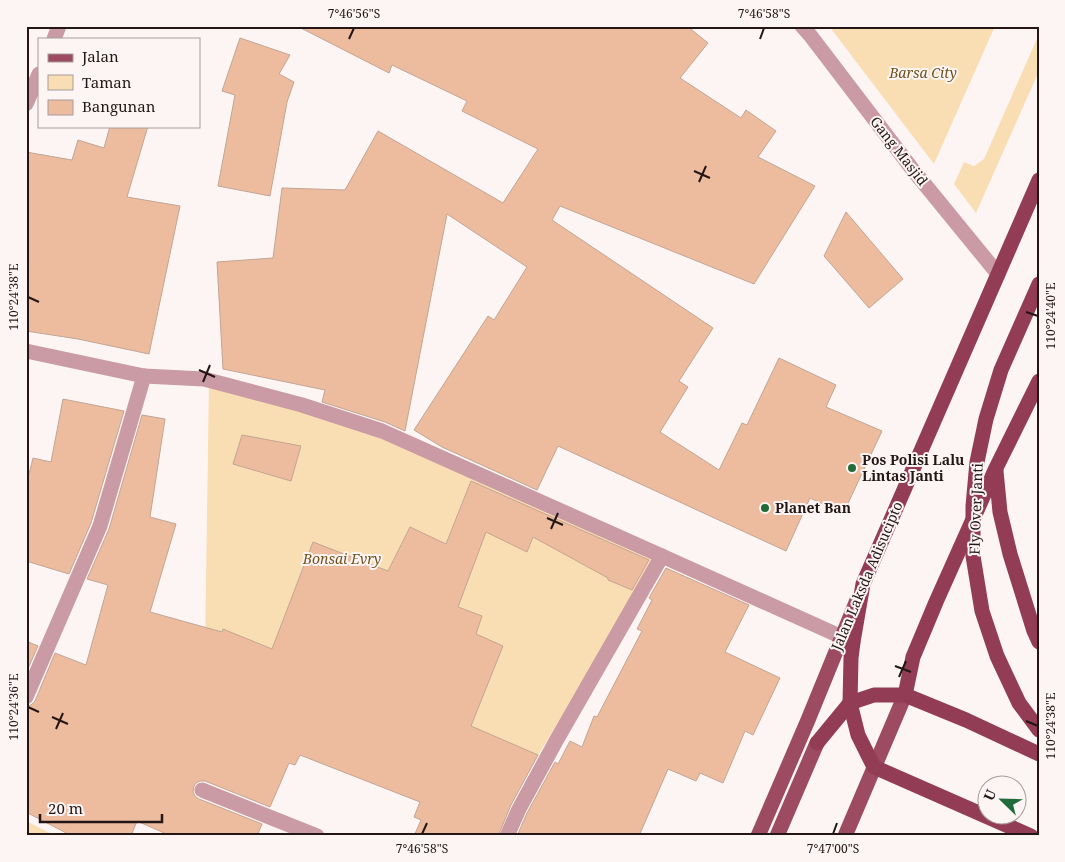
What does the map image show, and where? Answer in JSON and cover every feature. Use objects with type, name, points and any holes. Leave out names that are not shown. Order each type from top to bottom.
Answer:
[{"type":"highway","name":"Jalan Laksda Adisucipto","points":[[874,767],[858,735],[850,703],[851,658],[847,640],[863,584],[1039,180]]},
{"type":"highway","name":"Fly Over Janti","points":[[1039,284],[1001,370],[986,419],[976,462],[973,506],[973,556],[982,611],[997,656],[1019,702],[1039,730]]},
{"type":"highway","points":[[905,695],[913,657],[995,470],[1039,381]]},
{"type":"highway","points":[[995,470],[1000,512],[1010,554],[1039,642]]},
{"type":"highway","points":[[817,743],[850,703],[874,695],[905,695],[966,720],[1039,754]]},
{"type":"highway","points":[[874,767],[1031,836]]},
{"type":"main road","name":"Jalan Laksda Adisucipto","points":[[758,836],[808,720],[847,640]]},
{"type":"main road","points":[[845,836],[905,695]]},
{"type":"main road","points":[[777,836],[817,743]]},
{"type":"street","points":[[54,38],[59,26]]},
{"type":"street","name":"Gang Masjid","points":[[802,26],[928,189],[998,274]]},
{"type":"street","points":[[26,104],[38,76]]},
{"type":"street","points":[[26,351],[144,376],[204,378],[302,405],[382,431],[847,640]]},
{"type":"street","points":[[26,697],[100,526],[144,376]]},
{"type":"street","points":[[507,836],[518,809],[662,556]]},
{"type":"street","points":[[202,790],[317,836]]},
{"type":"green space","name":"Barsa City","points":[[829,26],[995,26],[934,164]]},
{"type":"green space","points":[[1039,34],[1039,71],[976,213],[954,184],[964,162],[974,166],[984,159]]},
{"type":"green space","name":"Bonsai Evry","points":[[209,379],[301,401],[658,557],[525,777],[205,650]]},
{"type":"green space","points":[[26,821],[56,836],[26,836]]},
{"type":"building","points":[[297,26],[687,26],[708,43],[680,78],[741,118],[746,110],[776,131],[758,157],[815,186],[754,284],[560,206],[552,220],[713,328],[679,381],[688,387],[660,432],[719,470],[742,423],[747,425],[779,358],[836,385],[826,407],[882,431],[843,514],[810,498],[786,551],[558,446],[537,490],[442,447],[414,430],[488,316],[494,320],[527,267],[447,214],[405,431],[385,422],[322,402],[325,390],[223,369],[217,262],[273,258],[282,188],[345,190],[378,131],[503,203],[538,149],[462,111],[467,101],[392,65],[389,73]]},
{"type":"building","points":[[240,38],[290,55],[279,74],[294,82],[287,102],[270,196],[218,186],[235,95],[222,91]]},
{"type":"building","points":[[109,128],[147,128],[127,197],[180,206],[149,354],[78,339],[26,331],[26,152],[72,160],[78,140],[104,148]]},
{"type":"building","points":[[846,212],[903,279],[869,308],[824,256]]},
{"type":"building","points":[[63,399],[124,411],[91,523],[69,574],[26,561],[26,486],[33,458],[51,462]]},
{"type":"building","points":[[142,415],[165,419],[150,517],[176,524],[150,612],[222,632],[223,629],[272,649],[313,542],[388,571],[410,527],[446,544],[471,481],[649,560],[632,590],[608,580],[608,578],[533,537],[527,552],[486,532],[458,607],[482,616],[476,634],[503,646],[471,726],[538,755],[511,805],[498,836],[414,836],[421,820],[414,817],[420,802],[300,755],[295,765],[289,763],[270,807],[205,781],[200,781],[194,786],[193,792],[199,799],[262,824],[257,836],[171,836],[137,821],[131,836],[72,836],[26,812],[26,706],[31,705],[35,701],[55,653],[86,665],[108,585],[87,579],[109,529]]},
{"type":"building","points":[[242,435],[301,446],[291,481],[233,464]]},
{"type":"building","points":[[666,568],[749,605],[725,652],[780,678],[753,735],[745,731],[723,783],[700,773],[696,781],[668,769],[639,836],[517,836],[527,813],[555,762],[558,764],[570,741],[582,747],[594,716],[597,717],[642,631],[637,629],[652,600],[649,598]]},
{"type":"building","points":[[26,641],[38,646],[26,673]]},
{"type":"place","name":"Pos Polisi Lalu Lintas Janti","points":[[852,468]]},
{"type":"place","name":"Planet Ban","points":[[765,508]]}]
